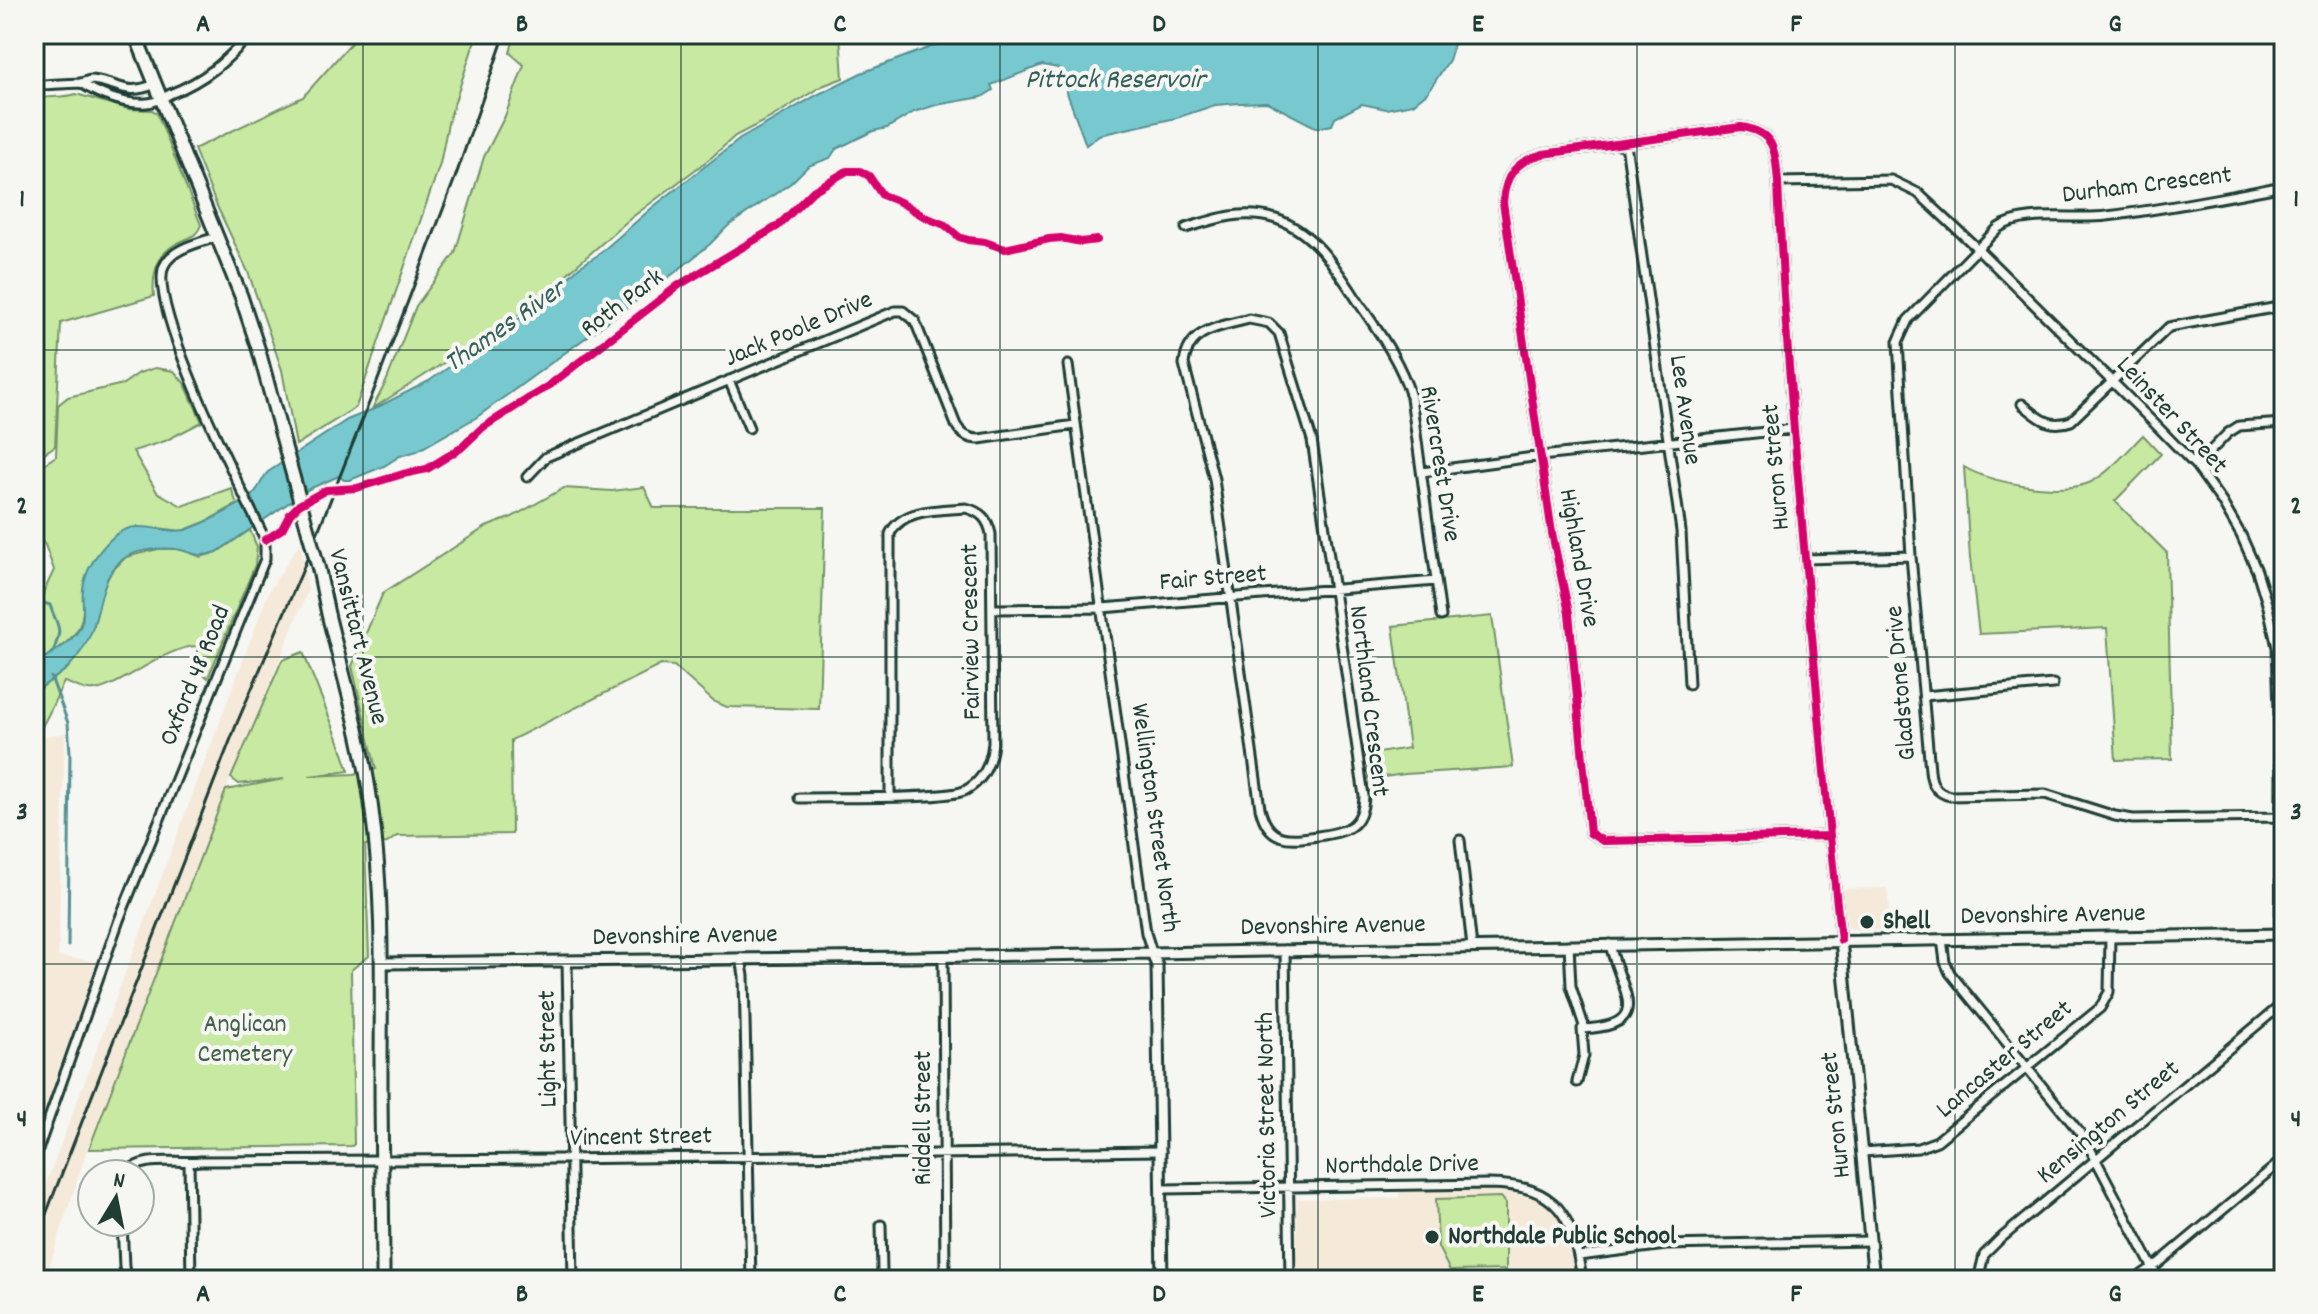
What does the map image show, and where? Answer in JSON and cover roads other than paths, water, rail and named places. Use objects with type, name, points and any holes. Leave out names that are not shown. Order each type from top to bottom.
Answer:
[{"type":"main road","name":"Vansittart Avenue","points":[[135,34],[246,310],[259,351],[319,570],[363,757],[372,810],[383,963],[383,1280]]},
{"type":"main road","name":"Devonshire Avenue","points":[[383,963],[943,957],[2283,934]]},
{"type":"main road","name":"Huron Street","points":[[1841,940],[1874,1280]]},
{"type":"main road","name":"Wellington Street North","points":[[1152,952],[1157,966],[1162,1280]]},
{"type":"street","points":[[81,83],[94,92],[132,103],[152,103],[211,74],[251,34]]},
{"type":"street","points":[[34,86],[90,80],[130,90],[155,84]]},
{"type":"street","name":"Huron Street","points":[[1626,144],[1741,127],[1760,131],[1772,143],[1778,182],[1793,429],[1841,940]]},
{"type":"street","name":"Lee Avenue","points":[[1626,144],[1681,531],[1689,684]]},
{"type":"street","name":"Highland Drive","points":[[1626,144],[1543,154],[1526,159],[1511,172],[1505,185],[1503,202],[1552,533],[1569,613],[1590,833],[1603,841],[1829,836]]},
{"type":"street","name":"Leinster Street","points":[[1778,182],[1867,179],[1900,183],[1929,203],[2196,466],[2222,502],[2257,571],[2277,647],[2283,817],[2280,1006],[2284,1016]]},
{"type":"street","name":"Durham Crescent","points":[[1978,249],[1998,228],[2020,219],[2108,216],[2284,186]]},
{"type":"street","name":"Rivercrest Drive","points":[[1186,228],[1241,214],[1267,217],[1289,225],[1326,256],[1382,336],[1405,378],[1411,397],[1441,616]]},
{"type":"street","name":"Oxford 48 Road","points":[[34,1161],[119,920],[265,559],[265,540],[187,369],[161,279],[170,257],[216,237]]},
{"type":"street","name":"Gladstone Drive","points":[[1978,249],[1908,320],[1898,342],[1911,556],[1933,786],[1944,795],[2045,794],[2133,819],[2283,817]]},
{"type":"street","points":[[2022,404],[2050,424],[2064,424],[2078,416],[2169,327],[2284,306]]},
{"type":"street","name":"Jack Poole Drive","points":[[527,477],[546,457],[895,311],[903,311],[915,321],[956,425],[964,435],[979,439],[1075,425]]},
{"type":"street","name":"Northland Crescent","points":[[1249,319],[1269,323],[1281,338],[1312,440],[1364,796],[1363,807],[1355,824],[1343,832],[1289,840],[1268,828],[1260,808],[1231,597],[1214,479],[1184,364],[1187,348],[1196,336],[1249,319]]},
{"type":"street","name":"Wellington Street North","points":[[1068,365],[1146,933],[1152,952]]},
{"type":"street","points":[[729,380],[749,428]]},
{"type":"street","points":[[2196,466],[2239,426],[2284,423]]},
{"type":"street","points":[[1422,472],[1793,429]]},
{"type":"street","name":"Fairview Crescent","points":[[973,510],[983,516],[991,533],[993,736],[989,764],[974,784],[958,794],[890,796],[889,537],[895,523],[910,515],[973,510]]},
{"type":"street","points":[[1805,559],[1911,556]]},
{"type":"street","name":"Fair Street","points":[[992,609],[1102,608],[1436,581]]},
{"type":"street","points":[[1924,696],[2053,684]]},
{"type":"street","points":[[799,798],[890,796]]},
{"type":"street","points":[[1460,840],[1472,947]]},
{"type":"street","name":"Lancaster Street","points":[[1863,1152],[1918,1148],[1937,1141],[2100,1008],[2106,1000],[2110,982],[2110,936]]},
{"type":"street","points":[[1942,939],[1950,973],[2075,1125],[2159,1280]]},
{"type":"street","points":[[1577,1082],[1584,1055],[1582,1029],[1611,1025],[1626,1016],[1628,995],[1614,965],[1610,944]]},
{"type":"street","points":[[1569,945],[1571,986],[1585,1029]]},
{"type":"street","name":"Victoria Street North","points":[[1285,950],[1290,1280]]},
{"type":"street","name":"Riddell Street","points":[[943,957],[945,1280]]},
{"type":"street","points":[[741,958],[744,976],[751,1280]]},
{"type":"street","name":"Light Street","points":[[567,961],[573,1280]]},
{"type":"street","name":"Kensington Street","points":[[1978,1280],[1979,1268],[1987,1251],[2280,1006]]},
{"type":"street","name":"Vincent Street","points":[[156,1162],[1161,1151]]},
{"type":"street","points":[[2134,1280],[2284,1159]]},
{"type":"street","points":[[189,1162],[191,1280]]},
{"type":"street","name":"Northdale Drive","points":[[1162,1189],[1521,1186],[1542,1194],[1560,1210],[1571,1229],[1582,1280]]},
{"type":"street","points":[[881,1225],[882,1272],[886,1280]]},
{"type":"street","points":[[123,1238],[127,1280]]},
{"type":"street","points":[[1579,1256],[1666,1245],[1870,1241]]},
{"type":"water","points":[[973,34],[1457,34],[1449,60],[1428,92],[1413,104],[1386,109],[1362,104],[1335,118],[1332,125],[1317,128],[1267,102],[1240,103],[1215,105],[1176,118],[1099,135],[1086,145],[1058,68],[1042,65],[991,85],[993,90],[982,97],[914,112],[887,128],[873,131],[836,149],[830,158],[808,166],[791,183],[728,226],[677,271],[477,417],[417,451],[350,480],[339,476],[309,489],[217,552],[202,555],[160,549],[126,557],[107,578],[93,628],[80,653],[68,667],[34,693],[34,665],[64,645],[78,631],[87,574],[98,554],[113,537],[122,531],[141,527],[185,530],[233,508],[255,492],[268,472],[347,420],[429,381],[543,302],[579,267],[598,255],[740,139],[861,73]]},
{"type":"waterway","points":[[34,603],[50,605],[58,624],[53,653]]},
{"type":"waterway","points":[[51,677],[68,723],[70,753],[68,946]]},
{"type":"railway","points":[[34,1245],[237,723],[371,398],[455,178],[505,34]]},
{"type":"place","name":"Shell","points":[[1867,922]]},
{"type":"place","name":"Northdale Public School","points":[[1432,1237]]},
{"type":"water label","name":"Pittock Reservoir","points":[[1115,82]]},
{"type":"water label","name":"Thames River","points":[[506,328]]},
{"type":"park label","name":"Anglican Cemetery","points":[[245,1040]]}]
